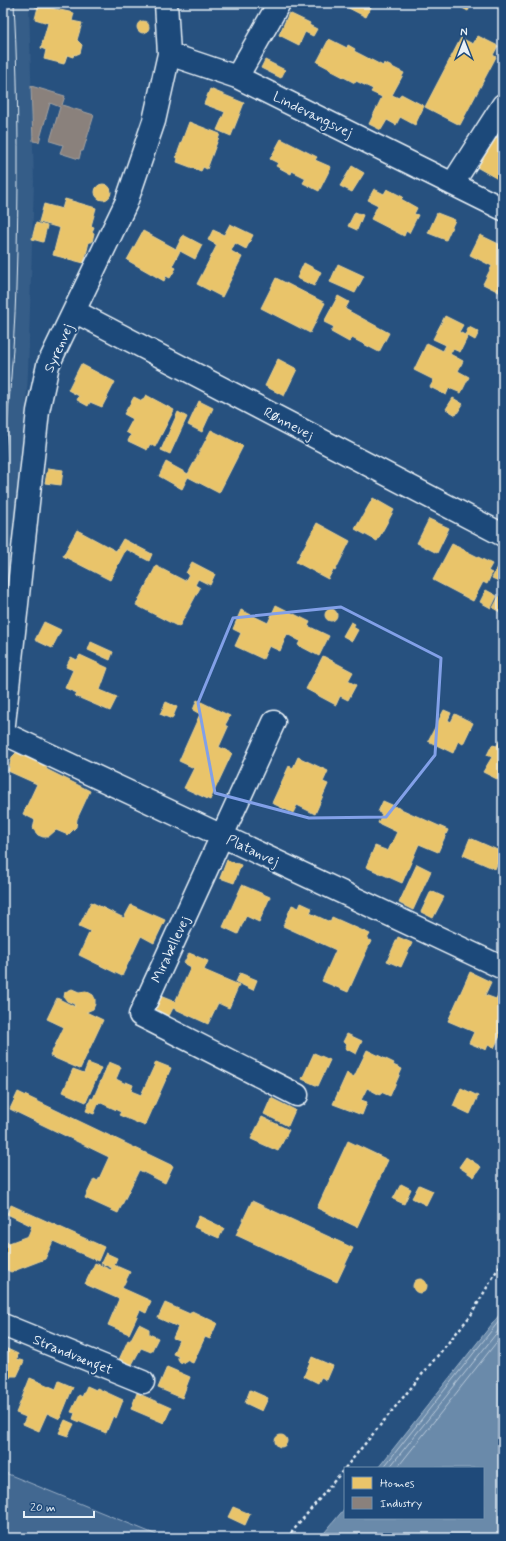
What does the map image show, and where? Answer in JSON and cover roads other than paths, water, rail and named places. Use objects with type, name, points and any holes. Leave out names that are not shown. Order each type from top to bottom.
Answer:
[{"type":"street","name":"Syrenvej","points":[[3,733],[38,411],[48,365],[126,203],[154,121],[170,54],[166,3]]},
{"type":"street","points":[[237,76],[279,3]]},
{"type":"street","name":"Lindevangsvej","points":[[170,54],[237,76],[503,209]]},
{"type":"street","points":[[453,183],[503,105]]},
{"type":"street","name":"Rønnevej","points":[[74,311],[503,535]]},
{"type":"street","name":"Mirabellevej","points":[[274,722],[140,1015],[297,1095]]},
{"type":"street","name":"Platanvej","points":[[3,733],[503,968]]},
{"type":"street","name":"Strandvænget","points":[[3,1325],[143,1382]]},
{"type":"water","points":[[503,1291],[503,1538],[320,1538],[344,1509],[344,1519],[484,1519],[484,1467],[379,1467],[500,1314]]},
{"type":"tram line","points":[[3,476],[14,335],[17,252],[18,110],[14,3]]}]
